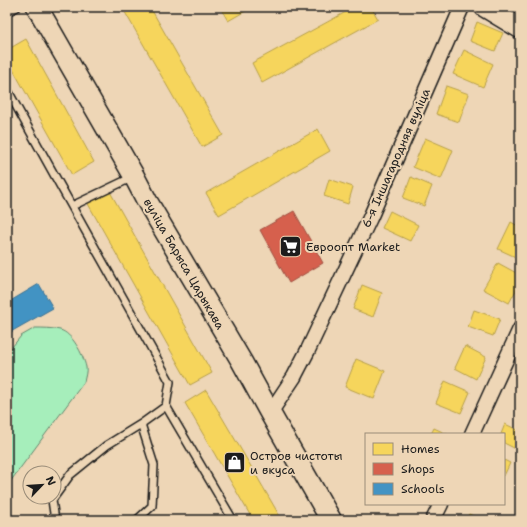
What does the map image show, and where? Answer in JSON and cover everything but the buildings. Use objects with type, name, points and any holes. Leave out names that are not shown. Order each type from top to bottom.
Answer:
[{"type":"main road","name":"вуліца Барыса Царыкава","points":[[38,7],[147,201],[242,362],[330,520]]},
{"type":"main road","points":[[485,7],[520,28]]},
{"type":"street","name":"6-я Іншагародняя вуліца","points":[[270,413],[294,376],[308,350],[370,218],[462,7]]},
{"type":"street","points":[[472,433],[520,329]]},
{"type":"street","points":[[433,520],[440,505]]},
{"type":"lane","points":[[7,12],[17,7]]},
{"type":"lane","points":[[7,89],[170,382],[166,406],[233,520]]},
{"type":"lane","points":[[72,206],[134,176]]},
{"type":"lane","points":[[55,520],[52,500],[70,475],[107,445],[141,424],[166,406]]},
{"type":"lane","points":[[138,520],[152,506],[154,465],[141,424]]},
{"type":"green space","points":[[35,328],[57,329],[64,332],[73,340],[82,356],[86,367],[86,374],[84,382],[7,486],[7,353],[21,336]]},
{"type":"place","name":"Евроопт Market","points":[[291,247]]},
{"type":"place","name":"Остров чистоты и вкуса","points":[[234,463]]}]
